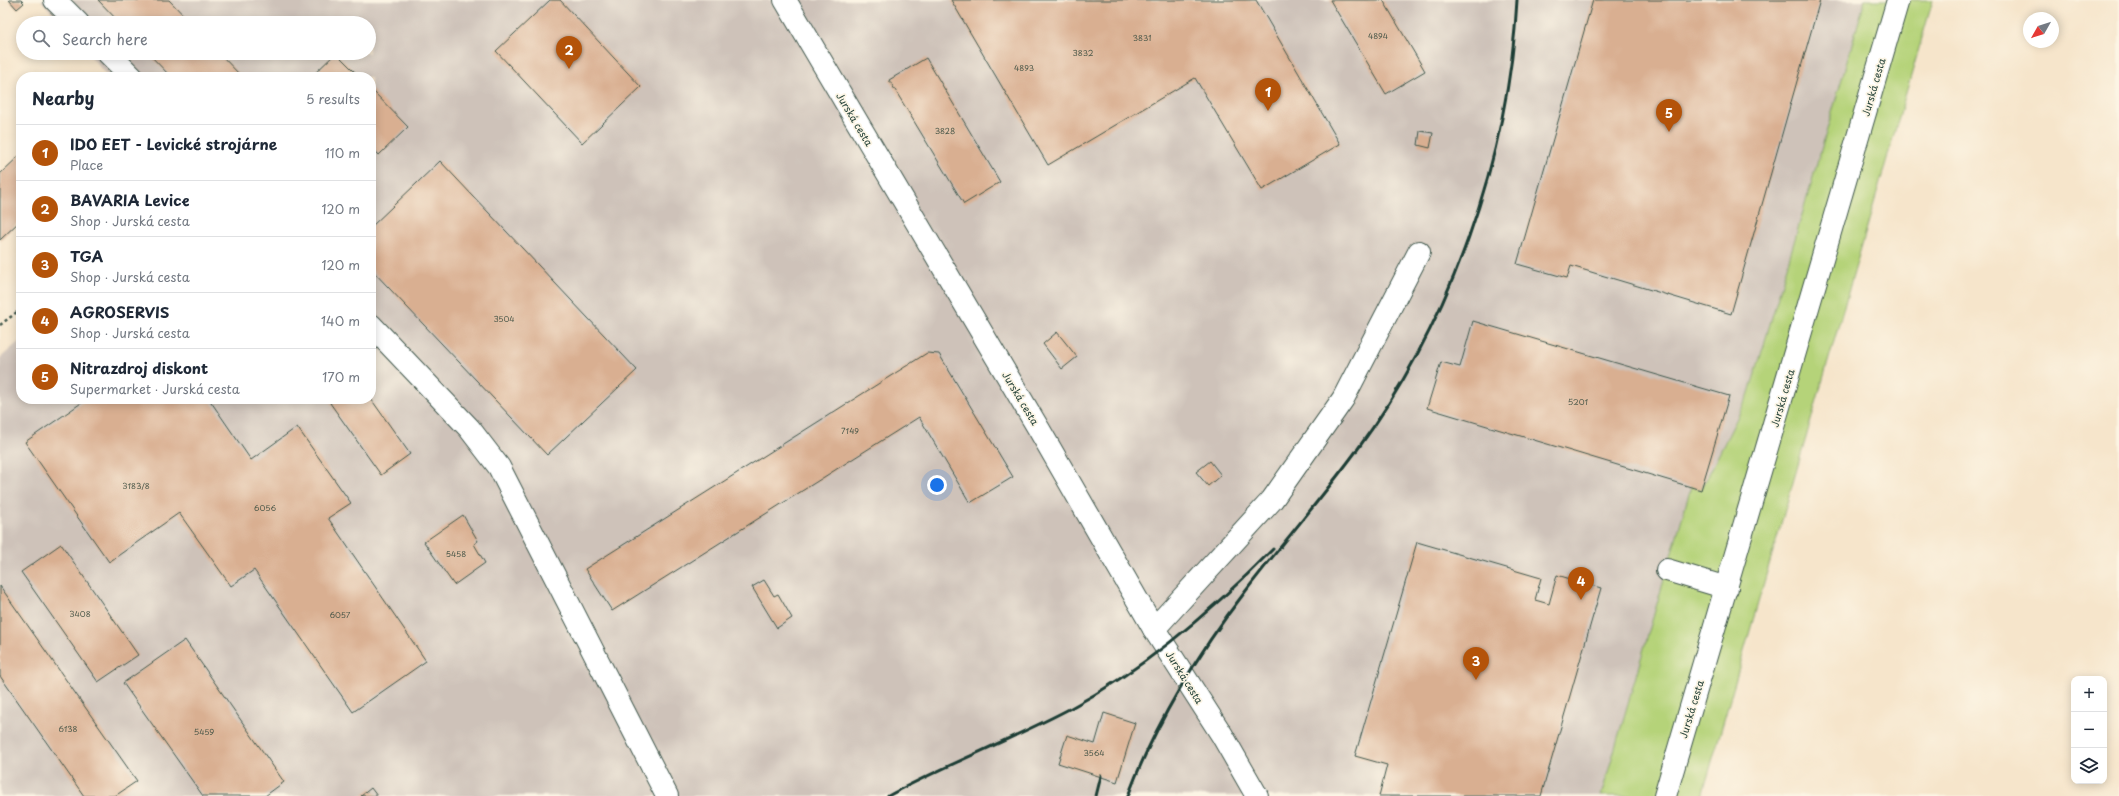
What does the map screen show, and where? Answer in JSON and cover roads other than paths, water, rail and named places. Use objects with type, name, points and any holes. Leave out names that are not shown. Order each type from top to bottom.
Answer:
[{"type":"street","points":[[55,0],[71,16]]},
{"type":"street","name":"Jurská cesta","points":[[785,0],[1036,424],[1154,629],[1222,735],[1257,796]]},
{"type":"street","name":"Jurská cesta","points":[[1665,796],[1898,0]]},
{"type":"street","points":[[115,60],[127,72]]},
{"type":"street","points":[[1154,629],[1272,500],[1339,406],[1419,252]]},
{"type":"street","points":[[376,330],[469,428],[499,466],[667,796]]},
{"type":"street","points":[[1667,570],[1727,588]]},
{"type":"railway","points":[[1128,796],[1164,716],[1211,639],[1245,592],[1357,450],[1390,401],[1420,349],[1446,294],[1469,237],[1487,178],[1502,119],[1512,59],[1517,0]]},
{"type":"railway","points":[[888,796],[933,773],[1048,720],[1099,692],[1126,675],[1202,616],[1273,549]]},
{"type":"railway","points":[[1096,796],[1101,776]]},
{"type":"place","name":"BAVARIA Levice","points":[[569,69]]},
{"type":"place","name":"IDO EET - Levické strojárne","points":[[1268,111]]},
{"type":"place","name":"Nitrazdroj diskont","points":[[1669,132]]},
{"type":"place","name":"AGROSERVIS","points":[[1581,600]]},
{"type":"place","name":"TGA","points":[[1476,680]]}]
